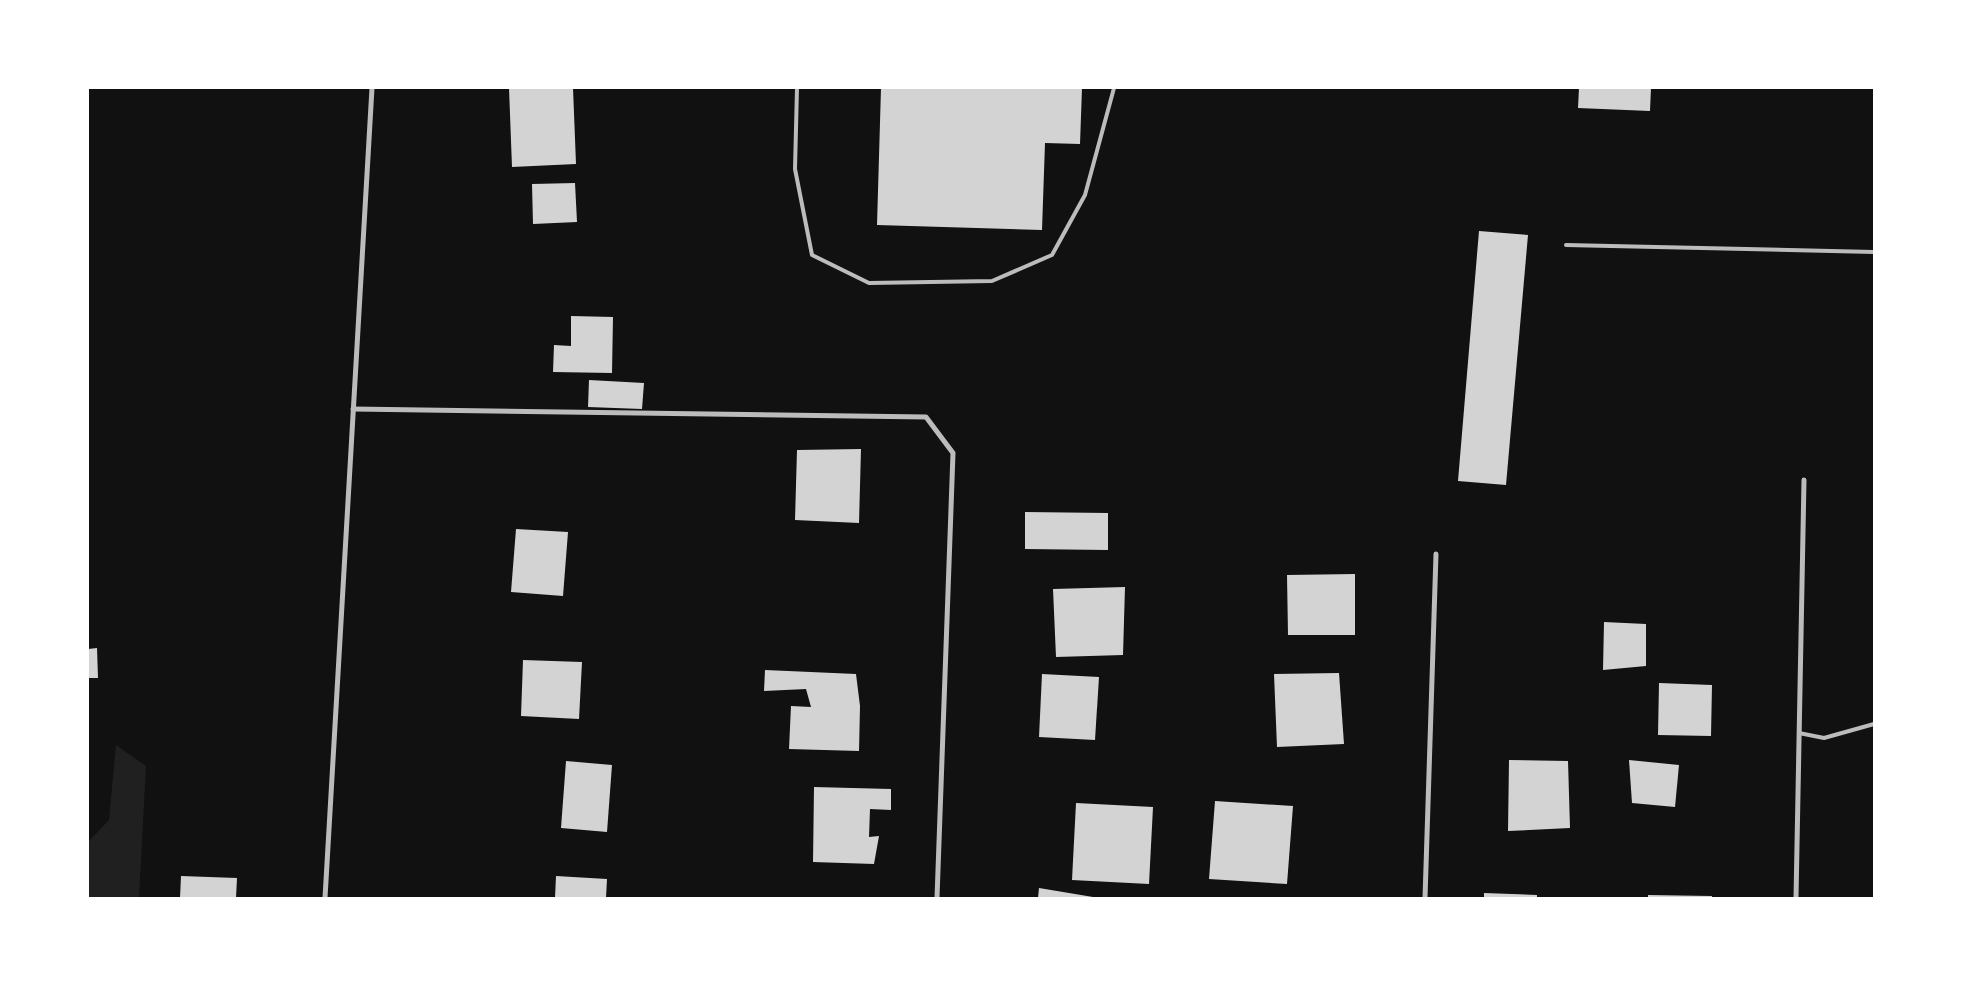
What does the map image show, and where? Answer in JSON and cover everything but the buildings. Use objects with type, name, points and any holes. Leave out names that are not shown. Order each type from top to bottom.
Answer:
[{"type":"street","points":[[325,898],[372,88]]},
{"type":"street","points":[[353,409],[926,417],[953,453],[937,898]]},
{"type":"street","points":[[1796,898],[1804,480]]},
{"type":"street","points":[[1425,898],[1436,554]]},
{"type":"lane","points":[[797,88],[795,169],[812,255],[869,283],[992,281],[1052,255],[1085,195],[1114,88]]},
{"type":"lane","points":[[1566,245],[1874,252]]},
{"type":"lane","points":[[1799,733],[1824,738],[1874,724]]},
{"type":"shaded area","points":[[116,745],[146,766],[139,898],[88,898],[88,842],[109,820]]}]
